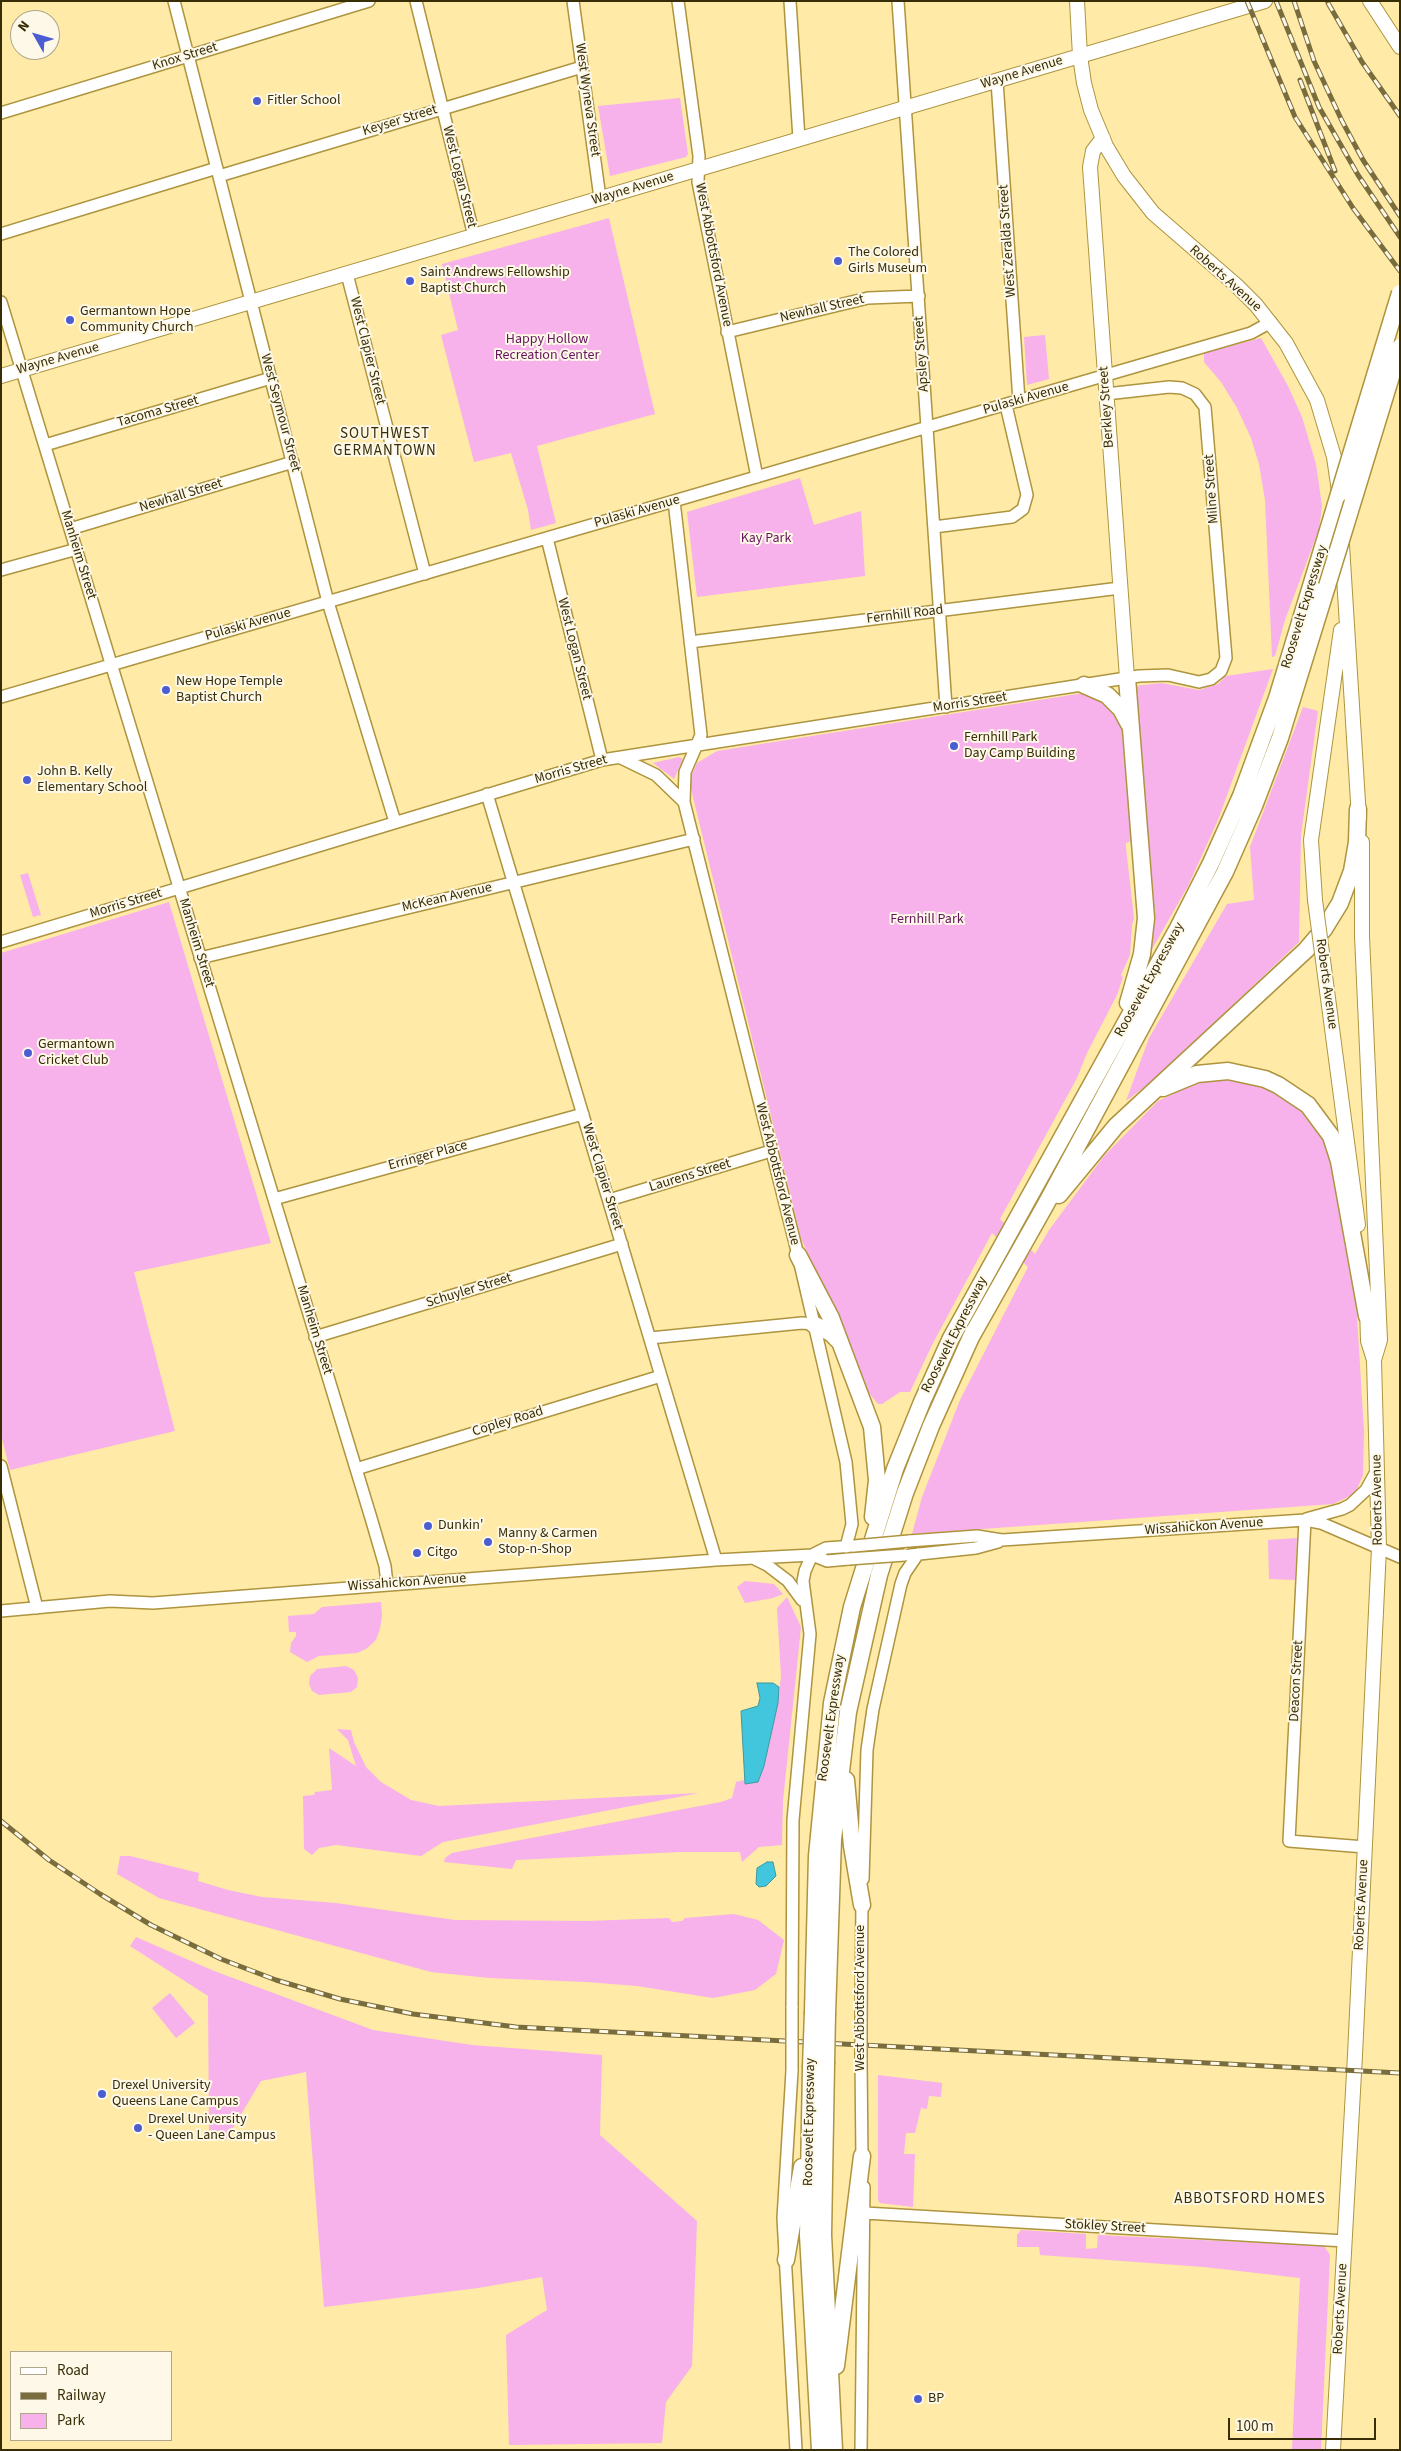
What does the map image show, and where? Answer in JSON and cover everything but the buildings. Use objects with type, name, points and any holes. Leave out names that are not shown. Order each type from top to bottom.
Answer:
[{"type":"highway","name":"Roosevelt Expressway","points":[[820,2013],[833,1839],[843,1745],[854,1680],[870,1608],[894,1526],[908,1485],[958,1364],[1225,872],[1254,806],[1280,738],[1319,586],[1400,293]]},
{"type":"highway","name":"Roosevelt Expressway","points":[[834,2450],[823,2234],[817,1856],[826,1747],[844,1642],[862,1571],[908,1435],[951,1338],[1195,897],[1241,796],[1319,586],[1400,347]]},
{"type":"highway","points":[[1112,1048],[1139,970],[1145,936],[1144,897],[1127,678]]},
{"type":"highway","points":[[1084,685],[1100,690],[1115,702],[1130,726]]},
{"type":"highway","points":[[1024,1242],[1092,1153],[1144,1100],[1306,950],[1324,929],[1340,903],[1350,880],[1357,842],[1358,810]]},
{"type":"highway","points":[[1144,1100],[1184,1079],[1209,1072],[1228,1072],[1265,1079],[1278,1084],[1308,1105],[1328,1130],[1339,1161],[1367,1316]]},
{"type":"highway","points":[[798,1255],[821,1297],[868,1412],[875,1441],[876,1480],[873,1536]]},
{"type":"highway","points":[[813,1324],[824,1329],[840,1342]]},
{"type":"highway","points":[[843,1745],[851,1837],[862,1905]]},
{"type":"highway","name":"Roosevelt Expressway","points":[[819,2065],[808,2146],[810,2272],[820,2450]]},
{"type":"highway","points":[[786,2260],[799,2177],[808,2146]]},
{"type":"highway","points":[[831,2398],[842,2331],[862,2156]]},
{"type":"main road","name":"Roberts Avenue","points":[[1077,1],[1080,56],[1088,98],[1103,138],[1124,176],[1153,213],[1229,278],[1271,322],[1303,373],[1317,400],[1329,436],[1340,497],[1344,607],[1362,844],[1362,936],[1380,1340],[1374,1360]]},
{"type":"main road","name":"Wayne Avenue","points":[[1,376],[1266,1]]},
{"type":"main road","points":[[1370,1],[1400,47]]},
{"type":"main road","name":"Berkley Street","points":[[1103,138],[1093,152],[1090,167],[1127,678]]},
{"type":"main road","name":"Roberts Avenue","points":[[1333,2450],[1379,1548],[1374,1360],[1368,1340],[1364,1267],[1315,900],[1311,840],[1344,607]]},
{"type":"street","name":"West Seymour Street","points":[[174,1],[328,602],[395,822]]},
{"type":"street","name":"Knox Street","points":[[1,113],[369,1]]},
{"type":"street","name":"West Logan Street","points":[[416,1],[474,236]]},
{"type":"street","name":"West Wyneva Street","points":[[573,1],[600,198]]},
{"type":"street","name":"West Abbottsford Avenue","points":[[678,1],[698,147],[698,182],[757,477]]},
{"type":"street","points":[[790,1],[799,139]]},
{"type":"street","name":"Apsley Street","points":[[898,1],[946,707]]},
{"type":"street","name":"Keyser Street","points":[[1,234],[582,67]]},
{"type":"street","name":"West Zeralda Street","points":[[997,80],[1019,401]]},
{"type":"street","name":"West Clapier Street","points":[[347,274],[424,574]]},
{"type":"street","name":"Newhall Street","points":[[727,332],[868,298],[919,296]]},
{"type":"street","name":"Manheim Street","points":[[1,302],[356,1469],[385,1566],[387,1584]]},
{"type":"street","name":"Pulaski Avenue","points":[[1,696],[1105,376],[1251,333],[1271,322]]},
{"type":"street","name":"Tacoma Street","points":[[45,445],[271,378]]},
{"type":"street","name":"Milne Street","points":[[1106,394],[1169,387],[1182,388],[1195,394],[1205,407],[1225,648],[1224,665],[1216,676]]},
{"type":"street","points":[[934,527],[1012,517],[1023,509],[1027,495],[1006,405]]},
{"type":"street","name":"Newhall Street","points":[[70,530],[292,462]]},
{"type":"street","name":"West Abbottsford Avenue","points":[[674,501],[701,736],[684,777],[684,802],[798,1255],[848,1473],[852,1524],[850,1546]]},
{"type":"street","name":"West Logan Street","points":[[547,538],[602,760]]},
{"type":"street","points":[[1,570],[77,549]]},
{"type":"street","name":"Fernhill Road","points":[[690,642],[1120,588]]},
{"type":"street","name":"Morris Street","points":[[1,942],[602,760],[1127,678],[1160,675],[1198,682],[1216,676]]},
{"type":"street","points":[[619,758],[656,775],[684,802]]},
{"type":"street","name":"West Clapier Street","points":[[487,794],[716,1560]]},
{"type":"street","name":"McKean Avenue","points":[[200,958],[694,839]]},
{"type":"street","name":"Erringer Place","points":[[274,1199],[583,1114]]},
{"type":"street","name":"Laurens Street","points":[[609,1200],[771,1151]]},
{"type":"street","name":"Schuyler Street","points":[[315,1337],[622,1244]]},
{"type":"street","points":[[650,1338],[794,1324],[813,1324]]},
{"type":"street","name":"Copley Road","points":[[356,1469],[661,1376]]},
{"type":"street","points":[[1,1466],[37,1608]]},
{"type":"street","points":[[1305,1520],[1342,1509],[1350,1504],[1366,1490],[1378,1468]]},
{"type":"street","name":"Wissahickon Avenue","points":[[812,1556],[826,1548],[977,1536],[1002,1540],[1305,1520],[1321,1523],[1400,1557]]},
{"type":"street","name":"Deacon Street","points":[[1305,1520],[1289,1842],[1365,1847]]},
{"type":"street","name":"Wissahickon Avenue","points":[[1,1611],[110,1602],[153,1603],[716,1560],[812,1556],[827,1560],[850,1559],[976,1548],[1002,1540]]},
{"type":"street","name":"West Abbottsford Avenue","points":[[861,2450],[865,2213],[862,2156],[861,2058],[862,1905],[868,1750],[873,1709],[901,1584],[905,1573],[918,1554]]},
{"type":"street","points":[[796,2450],[783,2218],[792,2070],[792,1834],[810,1634],[803,1582],[805,1570],[812,1556]]},
{"type":"street","points":[[753,1558],[767,1565],[788,1581],[806,1608]]},
{"type":"street","name":"Stokley Street","points":[[865,2213],[1345,2241]]},
{"type":"green space","points":[[680,98],[688,154],[686,157],[610,176],[598,106]]},
{"type":"green space","name":"Happy Hollow Recreation Center","points":[[609,218],[655,414],[537,446],[556,523],[531,530],[528,510],[511,453],[474,462],[441,335],[458,330],[442,264]]},
{"type":"green space","points":[[1045,335],[1049,379],[1027,385],[1024,337]]},
{"type":"green space","points":[[1261,338],[1288,386],[1302,417],[1316,464],[1322,506],[1319,529],[1285,620],[1275,656],[1272,657],[1265,500],[1259,464],[1251,438],[1237,408],[1221,382],[1204,362],[1204,353]]},
{"type":"green space","name":"Kay Park","points":[[800,478],[814,525],[861,511],[865,576],[697,597],[687,512]]},
{"type":"green space","points":[[1273,669],[1218,820],[1188,886],[1152,949],[1151,899],[1135,686],[1161,683],[1199,690],[1218,684],[1226,676]]},
{"type":"green space","name":"Fernhill Park","points":[[1084,693],[1108,701],[1122,724],[1131,841],[1126,843],[1126,848],[1134,918],[1130,955],[1121,975],[1123,977],[1117,995],[1087,1053],[1077,1078],[1000,1219],[1035,1254],[1049,1230],[1104,1156],[1158,1101],[1210,1077],[1248,1078],[1301,1104],[1333,1153],[1356,1300],[1364,1431],[1363,1475],[1352,1495],[1333,1504],[912,1534],[922,1497],[960,1400],[1028,1267],[992,1233],[932,1345],[910,1392],[900,1392],[882,1404],[878,1404],[868,1392],[844,1331],[826,1297],[801,1238],[689,781],[697,763],[717,751]]},
{"type":"green space","points":[[1303,707],[1318,711],[1301,835],[1299,942],[1160,1075],[1126,1101],[1149,1038],[1227,904],[1254,900],[1250,847]]},
{"type":"green space","points":[[679,757],[683,759],[674,779],[653,763]]},
{"type":"green space","points":[[28,873],[41,915],[33,917],[20,875]]},
{"type":"green space","name":"Germantown Cricket Club","points":[[169,902],[271,1243],[134,1272],[175,1431],[10,1470],[1,1435],[1,953]]},
{"type":"green space","points":[[1297,1538],[1295,1580],[1269,1579],[1268,1540]]},
{"type":"green space","points":[[745,1581],[774,1584],[783,1594],[773,1598],[745,1603],[737,1587]]},
{"type":"green space","points":[[787,1597],[801,1627],[783,1801],[782,1845],[759,1847],[742,1862],[740,1852],[679,1852],[516,1860],[512,1869],[444,1862],[445,1858],[452,1853],[721,1802],[732,1798],[736,1782],[744,1780],[745,1784],[758,1782],[764,1766],[778,1703],[781,1676],[777,1608]]},
{"type":"green space","points":[[381,1602],[382,1616],[380,1629],[376,1640],[366,1649],[357,1653],[319,1656],[307,1662],[290,1652],[291,1643],[296,1636],[296,1632],[289,1632],[288,1616],[314,1614],[322,1607]]},
{"type":"green space","points":[[346,1666],[354,1670],[358,1678],[357,1687],[351,1692],[319,1695],[312,1691],[309,1684],[310,1676],[317,1669]]},
{"type":"green space","points":[[337,1729],[351,1730],[354,1742],[366,1767],[381,1782],[411,1800],[439,1806],[699,1793],[443,1842],[421,1856],[336,1845],[319,1848],[312,1855],[304,1849],[303,1796],[332,1790],[329,1748],[356,1766],[348,1740]]},
{"type":"green space","points":[[120,1856],[130,1856],[199,1873],[198,1881],[262,1897],[336,1903],[455,1920],[588,1921],[669,1918],[672,1922],[682,1921],[685,1918],[734,1914],[758,1920],[784,1940],[776,1974],[755,1990],[713,1998],[637,1986],[489,1978],[431,1972],[159,1898],[117,1874]]},
{"type":"green space","points":[[136,1937],[214,1971],[373,2030],[472,2045],[602,2055],[600,2135],[697,2221],[692,2366],[666,2402],[662,2443],[509,2445],[506,2335],[547,2310],[542,2277],[478,2288],[324,2307],[306,2072],[261,2081],[225,2141],[209,2137],[208,1996],[130,1946]]},
{"type":"green space","points":[[170,1993],[195,2023],[176,2038],[152,2008]]},
{"type":"green space","points":[[878,2075],[942,2083],[941,2097],[929,2096],[927,2109],[921,2108],[915,2133],[906,2133],[904,2154],[915,2154],[913,2207],[880,2203],[878,2200]]},
{"type":"green space","points":[[1021,2230],[1086,2234],[1086,2249],[1097,2248],[1098,2235],[1324,2246],[1330,2255],[1321,2450],[1292,2450],[1300,2278],[1204,2267],[1040,2255],[1039,2247],[1017,2247],[1017,2235]]},
{"type":"water","points":[[757,1683],[773,1683],[779,1687],[778,1703],[764,1766],[758,1782],[745,1784],[741,1711],[758,1706],[760,1698]]},
{"type":"water","points":[[767,1862],[773,1862],[776,1876],[766,1886],[759,1887],[756,1884],[757,1868]]},
{"type":"railway","points":[[1247,1],[1295,117],[1353,208],[1400,271]]},
{"type":"railway","points":[[1276,1],[1319,107],[1358,175],[1400,237]]},
{"type":"railway","points":[[1294,1],[1314,61],[1342,121],[1363,160],[1400,216]]},
{"type":"railway","points":[[1328,3],[1362,62],[1400,116]]},
{"type":"railway","points":[[1300,80],[1335,171]]},
{"type":"railway","points":[[1,1821],[49,1860],[100,1894],[151,1925],[221,1959],[276,1980],[340,1999],[413,2014],[516,2027],[1400,2073]]},
{"type":"place","name":"Fitler School","points":[[257,101]]},
{"type":"place","name":"The Colored Girls Museum","points":[[838,261]]},
{"type":"place","name":"Saint Andrews Fellowship Baptist Church","points":[[410,281]]},
{"type":"place","name":"Germantown Hope Community Church","points":[[70,320]]},
{"type":"place","name":"New Hope Temple Baptist Church","points":[[166,690]]},
{"type":"place","name":"Fernhill Park Day Camp Building","points":[[954,746]]},
{"type":"place","name":"John B. Kelly Elementary School","points":[[27,780]]},
{"type":"place","name":"Germantown Cricket Club","points":[[28,1053]]},
{"type":"place","name":"Dunkin'","points":[[428,1526]]},
{"type":"place","name":"Manny & Carmen Stop-n-Shop","points":[[488,1542]]},
{"type":"place","name":"Citgo","points":[[417,1553]]},
{"type":"place","name":"Drexel University Queens Lane Campus","points":[[102,2094]]},
{"type":"place","name":"Drexel University - Queen Lane Campus","points":[[138,2128]]},
{"type":"place","name":"BP","points":[[918,2399]]},
{"type":"district","name":"SOUTHWEST GERMANTOWN","points":[[385,444]]},
{"type":"district","name":"ABBOTSFORD HOMES","points":[[1250,2200]]}]
